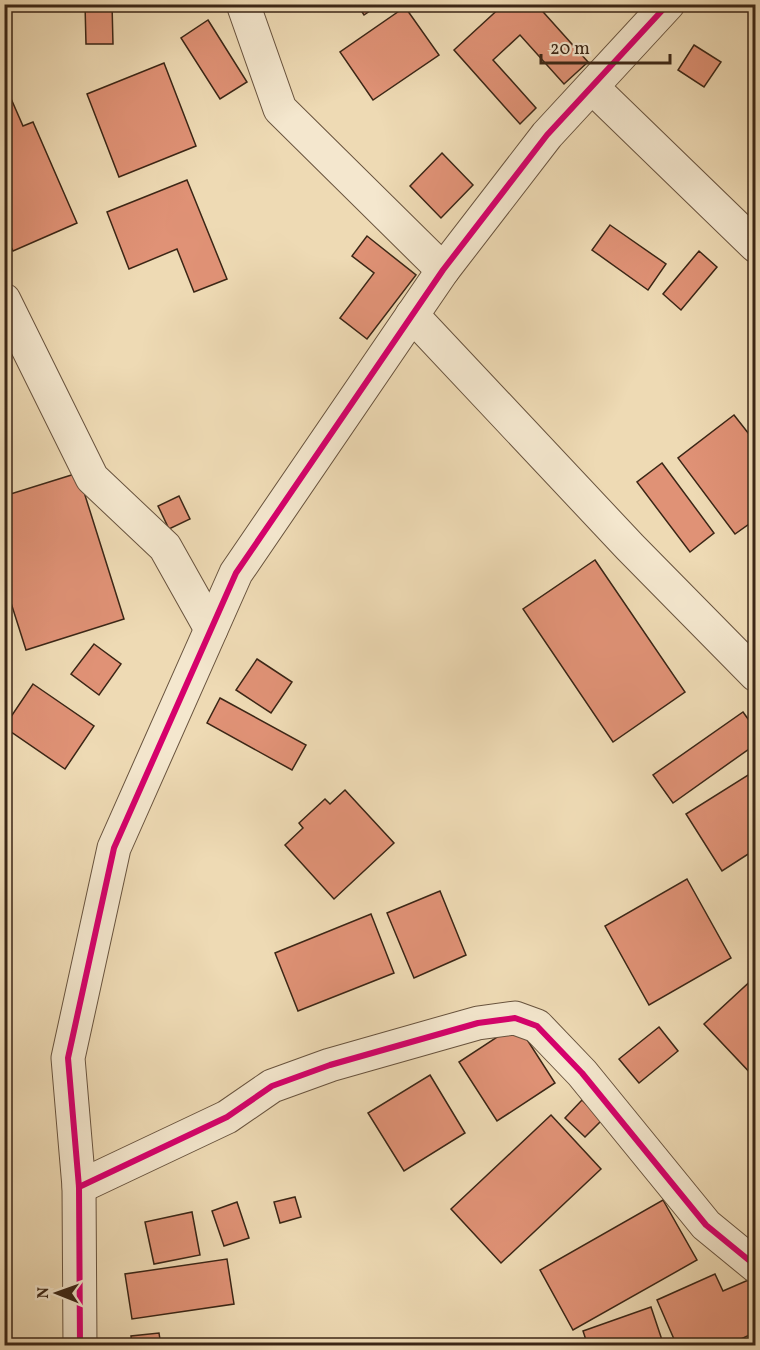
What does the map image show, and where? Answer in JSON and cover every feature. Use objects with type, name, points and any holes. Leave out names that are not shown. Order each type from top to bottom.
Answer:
[{"type":"street","points":[[243,4],[280,109],[443,270]]},
{"type":"street","points":[[80,1346],[79,1187],[68,1058],[114,848],[236,573],[443,270],[547,135],[668,4]]},
{"type":"street","points":[[592,87],[756,246]]},
{"type":"street","points":[[4,300],[92,478],[165,547],[211,629]]},
{"type":"street","points":[[412,315],[630,547],[756,675]]},
{"type":"street","points":[[79,1187],[227,1117],[282,1083],[330,1065],[478,1023],[515,1018],[537,1026],[582,1073],[706,1225],[756,1266]]},
{"type":"building","points":[[85,4],[112,4],[113,44],[86,44]]},
{"type":"building","points":[[357,4],[380,4],[364,15]]},
{"type":"building","points":[[504,4],[536,4],[588,62],[564,84],[520,35],[493,60],[536,108],[520,124],[454,50]]},
{"type":"building","points":[[405,7],[439,55],[373,100],[340,52]]},
{"type":"building","points":[[208,20],[247,82],[220,99],[181,38]]},
{"type":"building","points":[[694,45],[721,62],[704,87],[678,70]]},
{"type":"building","points":[[164,63],[196,146],[119,177],[87,94]]},
{"type":"building","points":[[9,94],[23,126],[33,122],[77,223],[13,251],[4,232],[4,96]]},
{"type":"building","points":[[442,153],[473,185],[441,218],[410,186]]},
{"type":"building","points":[[187,180],[227,279],[194,292],[177,249],[129,269],[107,212]]},
{"type":"building","points":[[610,225],[666,264],[648,290],[592,250]]},
{"type":"building","points":[[367,236],[416,275],[367,339],[340,318],[374,273],[352,256]]},
{"type":"building","points":[[699,251],[717,267],[681,310],[663,294]]},
{"type":"building","points":[[734,415],[756,443],[756,519],[735,534],[678,458]]},
{"type":"building","points":[[662,463],[714,533],[690,552],[637,482]]},
{"type":"building","points":[[78,473],[124,619],[26,650],[4,581],[4,496]]},
{"type":"building","points":[[179,496],[190,519],[169,529],[158,506]]},
{"type":"building","points":[[595,560],[685,692],[613,742],[523,609]]},
{"type":"building","points":[[94,644],[121,664],[99,695],[71,674]]},
{"type":"building","points":[[257,659],[292,682],[271,713],[236,690]]},
{"type":"building","points":[[33,684],[94,726],[65,769],[4,727]]},
{"type":"building","points":[[220,698],[306,745],[292,770],[207,723]]},
{"type":"building","points":[[743,712],[756,730],[756,744],[673,803],[653,775]]},
{"type":"building","points":[[756,770],[756,849],[722,871],[686,814]]},
{"type":"building","points":[[345,790],[394,843],[334,899],[285,845],[303,828],[299,823],[325,799],[330,804]]},
{"type":"building","points":[[687,879],[731,958],[649,1005],[605,926]]},
{"type":"building","points":[[440,891],[466,955],[414,978],[387,913]]},
{"type":"building","points":[[371,914],[394,973],[298,1011],[275,953]]},
{"type":"building","points":[[756,976],[756,1079],[704,1024]]},
{"type":"building","points":[[517,1024],[555,1083],[497,1121],[459,1062]]},
{"type":"building","points":[[659,1027],[678,1051],[639,1083],[619,1059]]},
{"type":"building","points":[[430,1075],[465,1133],[404,1171],[368,1113]]},
{"type":"building","points":[[582,1100],[602,1120],[585,1137],[565,1118]]},
{"type":"building","points":[[551,1115],[601,1169],[501,1263],[451,1209]]},
{"type":"building","points":[[295,1197],[301,1217],[280,1223],[274,1202]]},
{"type":"building","points":[[663,1200],[697,1260],[573,1330],[540,1270]]},
{"type":"building","points":[[237,1202],[249,1238],[224,1246],[212,1211]]},
{"type":"building","points":[[192,1212],[200,1255],[154,1264],[145,1222]]},
{"type":"building","points":[[227,1259],[234,1304],[132,1319],[125,1274]]},
{"type":"building","points":[[715,1274],[723,1291],[753,1278],[756,1284],[756,1332],[726,1346],[677,1346],[657,1300]]},
{"type":"building","points":[[651,1307],[664,1346],[588,1346],[583,1331]]},
{"type":"building","points":[[159,1333],[161,1346],[132,1346],[131,1336]]},
{"type":"cycle path","points":[[80,1346],[79,1187],[68,1058],[114,848],[236,573],[443,270],[547,135],[668,4]]},
{"type":"cycle path","points":[[79,1187],[227,1117],[272,1086],[330,1065],[478,1023],[515,1018],[537,1026],[582,1073],[706,1225],[756,1266]]}]
